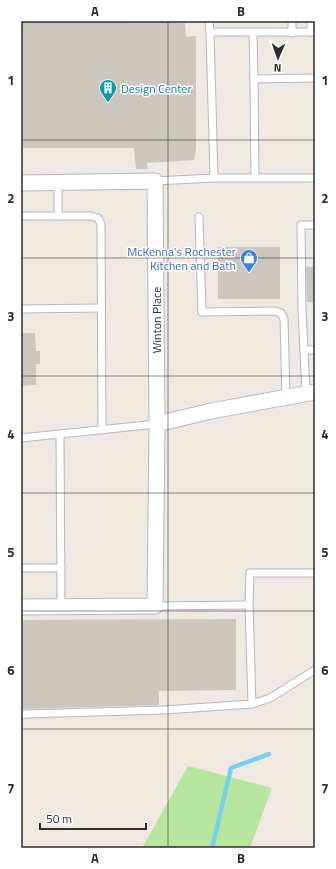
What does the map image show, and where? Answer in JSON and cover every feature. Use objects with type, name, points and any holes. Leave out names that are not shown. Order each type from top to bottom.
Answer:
[{"type":"street","points":[[21,183],[155,182]]},
{"type":"street","name":"Winton Place","points":[[155,182],[157,424],[155,606]]},
{"type":"street","points":[[157,424],[211,410],[311,393]]},
{"type":"street","points":[[21,607],[155,606]]},
{"type":"lane","points":[[210,21],[214,178]]},
{"type":"lane","points":[[292,21],[292,33]]},
{"type":"lane","points":[[210,32],[313,32],[311,21]]},
{"type":"lane","points":[[253,33],[255,178]]},
{"type":"lane","points":[[254,79],[315,78]]},
{"type":"lane","points":[[155,182],[214,178],[315,178]]},
{"type":"lane","points":[[58,182],[58,216]]},
{"type":"lane","points":[[21,216],[91,216],[98,218],[101,224],[102,430]]},
{"type":"lane","points":[[199,217],[202,312],[281,312],[284,318],[286,397]]},
{"type":"lane","points":[[311,393],[304,350],[301,225],[315,225]]},
{"type":"lane","points":[[21,309],[101,308]]},
{"type":"lane","points":[[304,350],[315,350]]},
{"type":"lane","points":[[21,438],[157,424]]},
{"type":"lane","points":[[60,434],[61,606]]},
{"type":"lane","points":[[21,568],[61,568]]},
{"type":"lane","points":[[252,704],[249,605],[250,574],[315,573]]},
{"type":"lane","points":[[155,606],[249,605]]},
{"type":"lane","points":[[21,715],[164,710],[252,704],[270,698],[315,670]]},
{"type":"green space","points":[[188,766],[272,788],[250,848],[142,848]]},
{"type":"building","name":"Design Center","points":[[21,21],[185,23],[186,37],[196,36],[196,149],[194,160],[147,163],[148,169],[136,169],[134,148],[21,148]]},
{"type":"building","name":"McKenna's Rochester Kitchen and Bath","points":[[218,247],[280,247],[280,299],[218,299]]},
{"type":"building","points":[[306,267],[315,267],[315,302],[307,302]]},
{"type":"building","points":[[21,333],[35,333],[36,351],[40,351],[40,364],[36,364],[36,385],[21,386]]},
{"type":"building","points":[[236,619],[236,690],[159,691],[159,705],[21,709],[21,620]]},
{"type":"waterway","points":[[212,848],[231,768],[269,754]]},
{"type":"place","name":"Design Center","points":[[108,103]]},
{"type":"place","name":"McKenna's Rochester Kitchen and Bath","points":[[249,273]]}]
